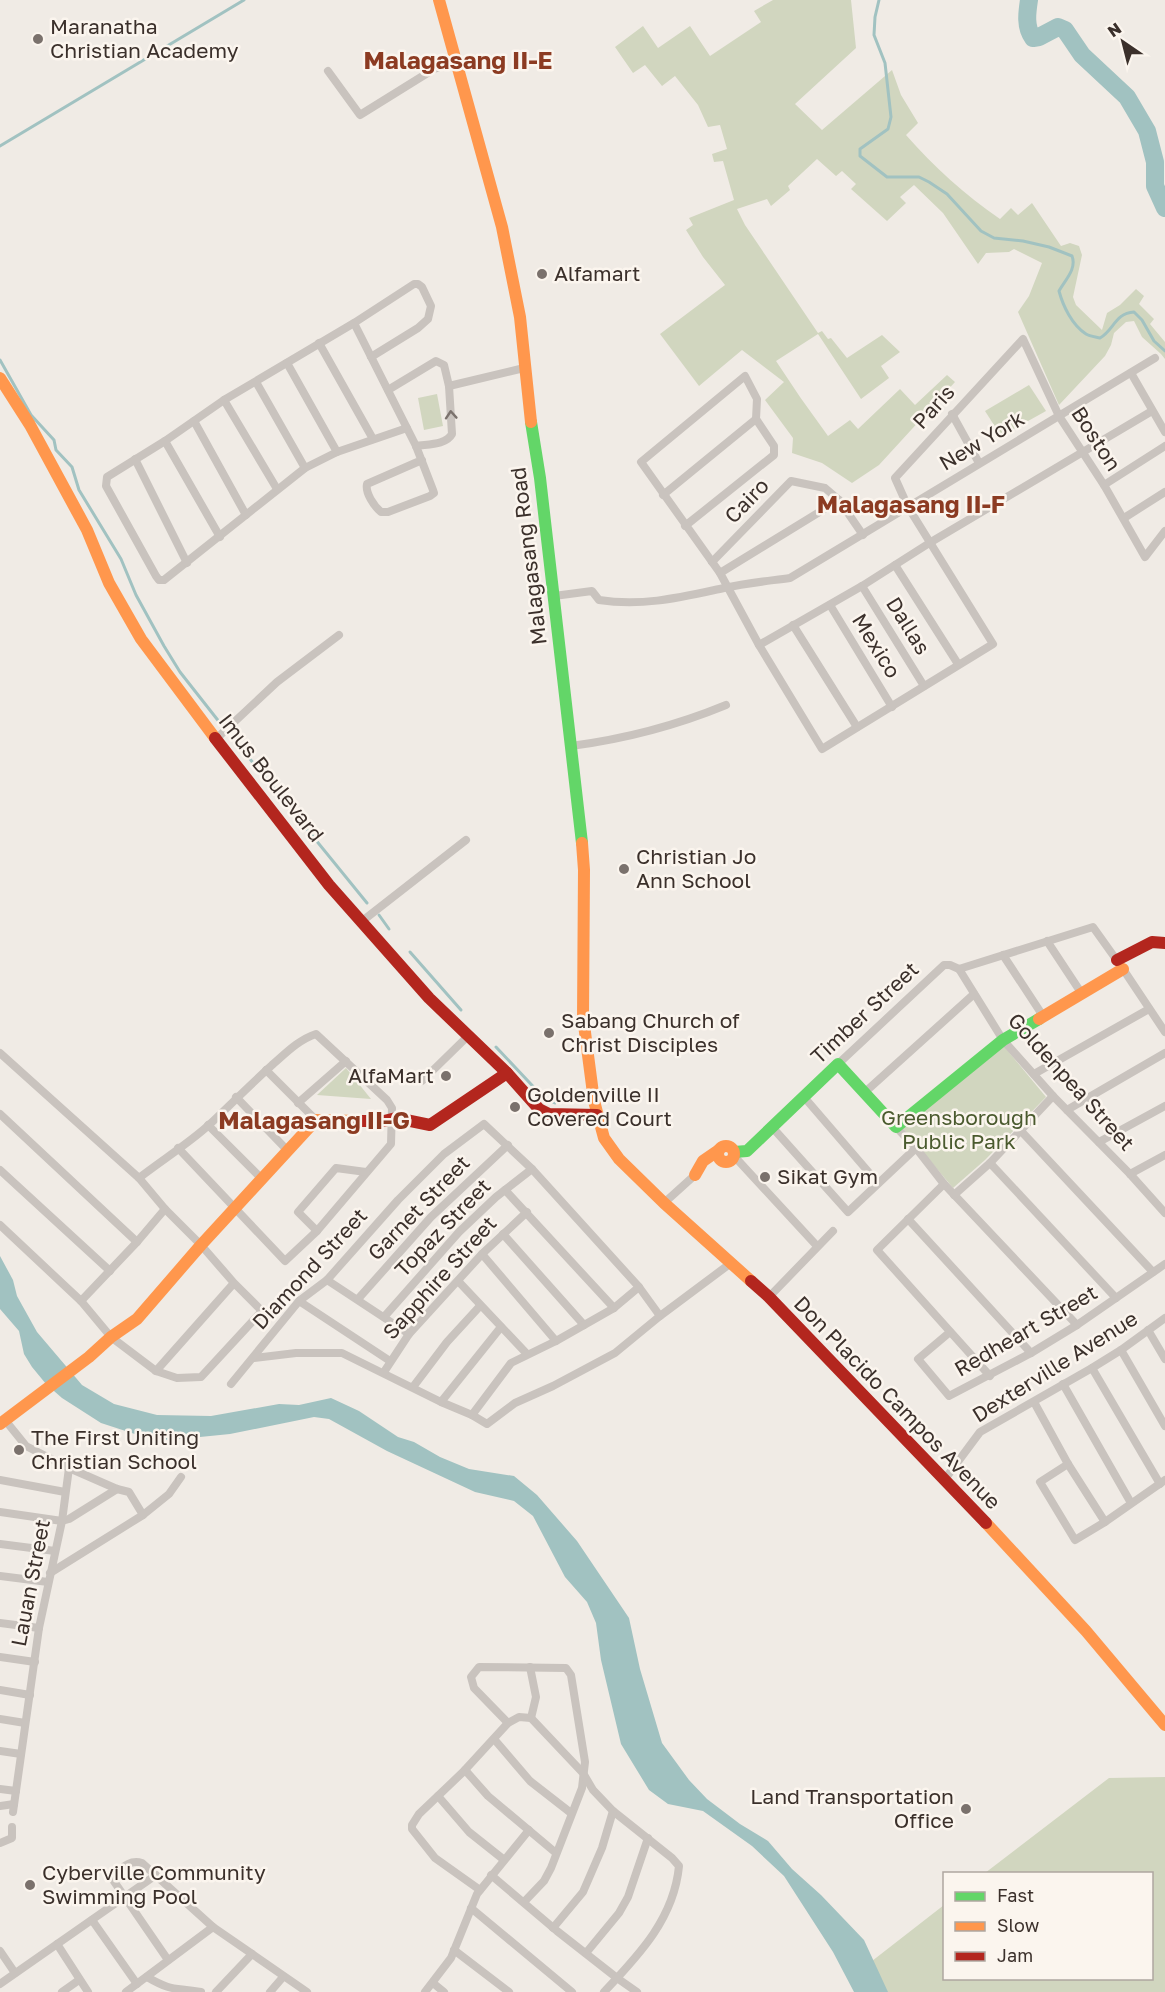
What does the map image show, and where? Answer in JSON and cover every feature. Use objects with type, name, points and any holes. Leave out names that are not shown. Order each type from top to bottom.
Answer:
[{"type":"main road","name":"Malagasang Road","points":[[439,0],[507,246],[520,317],[524,368],[540,478],[579,809],[584,870],[584,1017],[597,1115]]},
{"type":"main road","name":"Imus Boulevard","points":[[0,378],[30,425],[81,520],[109,583],[141,639],[215,740],[329,885],[429,998],[469,1035],[544,1113],[597,1115]]},
{"type":"main road","points":[[838,1064],[896,1127],[1003,1040],[1082,994],[1152,942],[1165,944]]},
{"type":"main road","name":"Timber Street","points":[[734,1154],[747,1151],[838,1064]]},
{"type":"main road","points":[[2,1422],[137,1319],[201,1245],[316,1120],[389,1121],[399,1117],[410,1122],[430,1125],[507,1073]]},
{"type":"main road","name":"Don Placido Campos Avenue","points":[[597,1115],[604,1138],[614,1152],[664,1203],[769,1298],[945,1479],[1086,1631],[1165,1725]]},
{"type":"main road","points":[[695,1175],[703,1161],[721,1156],[726,1146],[731,1148],[734,1154]]},
{"type":"street","points":[[328,71],[360,115],[434,69],[457,61]]},
{"type":"street","points":[[371,357],[418,328],[428,319],[431,306],[422,287],[418,284],[414,284],[354,323],[224,400],[165,441],[107,477],[106,486],[159,580],[164,580],[305,468],[337,452],[407,428]]},
{"type":"street","points":[[354,323],[416,446],[422,460],[434,493],[388,512],[381,512],[367,489],[367,484],[422,460]]},
{"type":"street","name":"Paris","points":[[908,507],[895,478],[1023,339]]},
{"type":"street","name":"Boston","points":[[1023,339],[1059,416],[1084,452],[1145,556],[1165,531]]},
{"type":"street","points":[[319,343],[373,439]]},
{"type":"street","name":"New York","points":[[554,596],[592,591],[599,600],[624,604],[680,598],[727,587],[790,578],[1155,358]]},
{"type":"street","points":[[388,390],[436,361],[444,365],[449,386],[451,438],[446,441],[416,446]]},
{"type":"street","points":[[287,363],[337,452]]},
{"type":"street","points":[[449,386],[524,368]]},
{"type":"street","points":[[1131,373],[1165,432]]},
{"type":"street","points":[[685,526],[774,455],[774,446],[756,418],[757,399],[745,376],[641,462],[685,526],[720,573],[759,645],[822,749],[993,644],[908,507]]},
{"type":"street","points":[[256,382],[305,468]]},
{"type":"street","points":[[224,400],[277,489]]},
{"type":"street","points":[[759,645],[862,586],[930,542],[1152,411]]},
{"type":"street","points":[[952,414],[979,463]]},
{"type":"street","points":[[663,495],[756,418]]},
{"type":"street","points":[[194,421],[246,515]]},
{"type":"street","points":[[165,441],[220,537]]},
{"type":"street","points":[[1104,485],[1165,446]]},
{"type":"street","points":[[135,459],[187,562]]},
{"type":"street","name":"Cairo","points":[[712,562],[791,481],[825,488],[838,500],[863,535]]},
{"type":"street","points":[[1124,518],[1165,492]]},
{"type":"street","points":[[720,573],[838,500]]},
{"type":"street","points":[[895,565],[957,664]]},
{"type":"street","name":"Dallas","points":[[862,586],[924,686]]},
{"type":"street","name":"Mexico","points":[[830,605],[892,706]]},
{"type":"street","points":[[794,625],[857,727]]},
{"type":"street","points":[[215,740],[277,682],[339,635]]},
{"type":"street","points":[[571,746],[630,737],[688,720],[726,705]]},
{"type":"street","points":[[361,922],[466,840]]},
{"type":"street","name":"Timber Street","points":[[838,1064],[942,966],[950,964],[959,969],[1093,927],[1165,1032]]},
{"type":"street","points":[[1047,941],[1082,994]]},
{"type":"street","points":[[1002,955],[1043,1016]]},
{"type":"street","name":"Goldenpea Street","points":[[959,969],[1003,1040],[1053,1096],[1165,1211]]},
{"type":"street","points":[[864,1093],[974,994]]},
{"type":"street","points":[[1034,1074],[1149,1009]]},
{"type":"street","points":[[139,1178],[178,1148],[208,1125],[266,1070],[305,1038],[316,1034],[387,1100],[392,1108],[389,1121],[391,1144],[317,1231],[285,1261],[178,1148]]},
{"type":"street","points":[[422,1081],[469,1035]]},
{"type":"street","points":[[0,1053],[139,1178],[165,1209],[262,1311],[201,1377],[177,1378],[156,1371],[111,1337],[81,1301],[0,1225]]},
{"type":"street","points":[[1067,1110],[1165,1053]]},
{"type":"street","points":[[298,1103],[346,1061]]},
{"type":"street","points":[[266,1070],[316,1120]]},
{"type":"street","points":[[954,1195],[990,1163],[1053,1096]]},
{"type":"street","points":[[236,1097],[288,1151]]},
{"type":"street","points":[[804,1097],[879,1183]]},
{"type":"street","points":[[1099,1142],[1165,1106]]},
{"type":"street","points":[[0,1114],[137,1242]]},
{"type":"street","name":"Diamond Street","points":[[254,1358],[299,1301],[327,1280],[398,1200],[444,1154],[484,1124],[532,1169],[639,1287],[660,1316]]},
{"type":"street","points":[[208,1125],[262,1179]]},
{"type":"street","points":[[772,1127],[846,1212],[851,1211],[916,1148]]},
{"type":"street","points":[[896,1127],[954,1195],[1077,1326]]},
{"type":"street","points":[[1021,1131],[1153,1272]]},
{"type":"street","name":"Garnet Street","points":[[358,1299],[431,1217],[508,1145]]},
{"type":"street","points":[[734,1154],[817,1246]]},
{"type":"street","points":[[1130,1174],[1165,1155]]},
{"type":"street","points":[[990,1163],[1116,1298]]},
{"type":"street","points":[[317,1231],[298,1212],[336,1168],[366,1172]]},
{"type":"street","name":"Topaz Street","points":[[384,1317],[459,1232],[532,1169]]},
{"type":"street","points":[[0,1170],[110,1271]]},
{"type":"street","points":[[664,1203],[695,1175]]},
{"type":"street","points":[[944,1184],[877,1250],[990,1376]]},
{"type":"street","points":[[505,1191],[614,1308]]},
{"type":"street","points":[[81,1301],[165,1209]]},
{"type":"street","name":"Sapphire Street","points":[[384,1372],[390,1360],[410,1334],[482,1254],[527,1212]]},
{"type":"street","points":[[908,1219],[1031,1353]]},
{"type":"street","points":[[769,1298],[833,1231]]},
{"type":"street","points":[[503,1234],[584,1325]]},
{"type":"street","points":[[482,1254],[556,1341]]},
{"type":"street","name":"Diamond Street","points":[[254,1358],[296,1353],[342,1353],[487,1424],[515,1403],[615,1353],[731,1263]]},
{"type":"street","name":"Redheart Street","points":[[950,1332],[918,1359],[949,1396],[990,1376],[1077,1326],[1165,1264]]},
{"type":"street","points":[[327,1280],[410,1334]]},
{"type":"street","points":[[459,1282],[527,1354]]},
{"type":"street","points":[[156,1371],[234,1283]]},
{"type":"street","points":[[472,1415],[511,1363],[614,1308],[639,1287]]},
{"type":"street","points":[[299,1301],[390,1360]]},
{"type":"street","points":[[413,1387],[447,1342],[480,1305]]},
{"type":"street","name":"Dexterville Avenue","points":[[945,1479],[980,1432],[1092,1368],[1165,1318]]},
{"type":"street","points":[[441,1402],[501,1327]]},
{"type":"street","points":[[1148,1330],[1165,1359]]},
{"type":"street","points":[[1121,1350],[1165,1426]]},
{"type":"street","points":[[231,1384],[254,1358]]},
{"type":"street","points":[[1068,1464],[1040,1482],[1075,1540],[1162,1482],[1092,1368]]},
{"type":"street","points":[[1063,1384],[1131,1503]]},
{"type":"street","points":[[1034,1402],[1068,1464],[1105,1522]]},
{"type":"street","points":[[2,1422],[26,1446],[69,1468],[129,1492],[143,1515]]},
{"type":"street","name":"Lauan Street","points":[[0,1806],[13,1808],[39,1628],[62,1521],[69,1468]]},
{"type":"street","points":[[0,1576],[49,1578],[143,1515],[169,1494],[181,1478]]},
{"type":"street","points":[[0,1480],[65,1492]]},
{"type":"street","points":[[0,1512],[62,1521],[117,1489]]},
{"type":"street","points":[[0,1544],[55,1551]]},
{"type":"street","points":[[0,1623],[39,1628]]},
{"type":"street","points":[[0,1657],[35,1662]]},
{"type":"street","points":[[508,1723],[474,1688],[471,1677],[479,1667],[566,1668],[571,1675],[585,1762],[582,1788],[551,1868],[544,1881],[524,1902]]},
{"type":"street","points":[[530,1667],[536,1697],[531,1718]]},
{"type":"street","points":[[0,1690],[30,1695]]},
{"type":"street","points":[[480,1890],[435,1858],[412,1829],[412,1825],[419,1814],[465,1770],[508,1723],[519,1717],[531,1718],[583,1773],[593,1790],[679,1866],[669,1906],[659,1928],[651,1940],[603,1992]]},
{"type":"street","points":[[0,1719],[25,1723]]},
{"type":"street","points":[[494,1739],[530,1781],[571,1813]]},
{"type":"street","points":[[0,1751],[21,1754]]},
{"type":"street","points":[[465,1770],[488,1796],[556,1852]]},
{"type":"street","points":[[0,1789],[16,1791]]},
{"type":"street","points":[[438,1796],[469,1832],[503,1859]]},
{"type":"street","points":[[553,1928],[584,1892],[602,1848],[613,1810]]},
{"type":"street","points":[[0,1843],[12,1838],[12,1827]]},
{"type":"street","points":[[425,1992],[451,1958],[480,1890],[529,1830]]},
{"type":"street","points":[[586,1953],[620,1913],[648,1838]]},
{"type":"street","points":[[168,1960],[111,1876],[129,1862],[142,1863],[213,1927],[307,1992]]},
{"type":"street","points":[[0,1984],[156,1875]]},
{"type":"street","points":[[492,1875],[553,1928],[638,1992]]},
{"type":"street","points":[[471,1908],[572,1992]]},
{"type":"street","points":[[92,1920],[137,1984]]},
{"type":"street","points":[[126,1992],[213,1927]]},
{"type":"street","points":[[57,1944],[88,1992]]},
{"type":"street","points":[[454,1950],[509,1992]]},
{"type":"street","points":[[0,1951],[15,1973]]},
{"type":"street","points":[[216,1992],[252,1954]]},
{"type":"street","points":[[147,1977],[170,1991],[201,1992]]},
{"type":"street","points":[[270,1992],[283,1977]]},
{"type":"street","points":[[63,1992],[79,1980]]},
{"type":"street","points":[[433,1983],[444,1992]]},
{"type":"green space","points":[[773,0],[851,0],[856,48],[795,104],[822,130],[892,70],[901,95],[918,123],[906,135],[917,147],[962,190],[1000,219],[1011,208],[1018,215],[1032,203],[1061,246],[1070,243],[1079,246],[1082,255],[1073,297],[1076,305],[1102,330],[1107,313],[1120,305],[1136,289],[1144,296],[1139,304],[1154,319],[1150,324],[1165,342],[1165,359],[1142,337],[1134,321],[1126,322],[1114,333],[1105,356],[1059,405],[1018,312],[1029,296],[1042,263],[1014,249],[1009,252],[986,253],[978,264],[943,213],[914,185],[900,197],[906,203],[887,221],[851,189],[856,184],[842,171],[836,176],[817,159],[788,186],[790,190],[771,206],[767,199],[737,209],[745,225],[818,333],[822,331],[828,339],[831,338],[847,358],[882,335],[900,352],[881,366],[889,378],[861,399],[818,334],[776,361],[828,436],[850,420],[858,429],[900,389],[915,405],[947,375],[955,382],[879,465],[852,483],[822,463],[792,453],[793,438],[765,400],[784,382],[742,350],[699,386],[660,334],[725,285],[686,230],[693,225],[689,218],[734,200],[723,161],[714,162],[712,154],[727,149],[720,125],[708,127],[698,105],[675,76],[662,86],[645,65],[633,73],[615,47],[643,26],[658,48],[690,26],[710,56],[761,22],[754,11]]},
{"type":"green space","points":[[1029,385],[1046,411],[1001,436],[985,411]]},
{"type":"green space","points":[[437,394],[443,426],[424,430],[418,398]]},
{"type":"green space","name":"Greensborough Public Park","points":[[1003,1045],[1046,1097],[985,1160],[953,1188],[902,1127]]},
{"type":"green space","points":[[346,1068],[371,1099],[317,1095]]},
{"type":"green space","points":[[1165,1777],[1165,1992],[863,1992],[854,1975],[943,1906],[943,1980],[1153,1980],[1153,1872],[986,1872],[1109,1778]]},
{"type":"water","points":[[0,1256],[13,1280],[17,1296],[37,1332],[82,1385],[114,1404],[157,1415],[211,1416],[279,1404],[299,1405],[331,1398],[359,1411],[398,1437],[414,1442],[440,1457],[469,1469],[514,1476],[537,1495],[577,1541],[629,1618],[640,1669],[662,1743],[689,1780],[707,1799],[740,1824],[768,1841],[792,1869],[821,1895],[864,1940],[888,1992],[854,1992],[833,1952],[784,1876],[752,1846],[703,1811],[668,1804],[649,1790],[621,1744],[601,1660],[596,1623],[587,1602],[565,1577],[533,1516],[514,1501],[475,1492],[387,1451],[329,1419],[314,1417],[230,1434],[170,1440],[144,1437],[101,1423],[62,1398],[46,1384],[24,1354],[19,1331],[0,1309]]},
{"type":"waterway","points":[[0,146],[244,0]]},
{"type":"waterway","points":[[879,0],[874,35],[885,63],[891,117],[888,129],[860,149],[860,156],[887,177],[919,177],[929,182],[947,194],[981,231],[994,238],[1023,241],[1049,247],[1072,256],[1072,270],[1059,291],[1076,326],[1087,335],[1100,338],[1123,315],[1134,312],[1142,320],[1154,341],[1165,351]]},
{"type":"waterway","points":[[1029,0],[1028,25],[1033,38],[1058,27],[1065,30],[1082,55],[1127,97],[1147,131],[1155,162],[1155,186],[1165,208]]},
{"type":"waterway","points":[[0,360],[31,415],[54,440],[56,450],[72,467],[79,490],[121,559],[136,595],[164,646],[180,672],[224,728]]},
{"type":"waterway","points":[[228,732],[367,903]]},
{"type":"waterway","points":[[379,915],[389,929]]},
{"type":"waterway","points":[[410,952],[461,1010]]},
{"type":"waterway","points":[[496,1047],[544,1098],[555,1103]]},
{"type":"traffic: fast","points":[[531,422],[540,478],[582,843]]},
{"type":"traffic: fast","points":[[734,1152],[747,1151],[838,1064],[896,1127],[1003,1040],[1039,1019]]},
{"type":"traffic: slow","points":[[439,0],[502,227],[520,317],[531,422]]},
{"type":"traffic: slow","points":[[0,378],[30,425],[87,530],[109,583],[141,639],[215,738]]},
{"type":"traffic: slow","points":[[582,843],[584,870],[583,1017],[594,1101],[604,1138],[619,1159],[664,1203],[751,1281]]},
{"type":"traffic: slow","points":[[1039,1019],[1123,969]]},
{"type":"traffic: slow","points":[[0,1424],[137,1319],[201,1245],[316,1120],[358,1121]]},
{"type":"traffic: slow","points":[[726,1146],[732,1148],[734,1154],[732,1160],[726,1162],[720,1160],[718,1154],[720,1148],[726,1146]]},
{"type":"traffic: slow","points":[[695,1175],[703,1161],[719,1150]]},
{"type":"traffic: slow","points":[[986,1523],[1086,1631],[1165,1725]]},
{"type":"traffic: jam","points":[[215,738],[329,885],[429,998],[507,1073],[539,1109],[549,1114],[597,1115]]},
{"type":"traffic: jam","points":[[1117,960],[1152,942],[1165,943]]},
{"type":"traffic: jam","points":[[358,1121],[384,1121],[396,1118],[430,1125],[507,1073]]},
{"type":"traffic: jam","points":[[751,1281],[986,1523]]},
{"type":"place","name":"Maranatha Christian Academy","points":[[38,39]]},
{"type":"place","name":"Alfamart","points":[[542,274]]},
{"type":"place","name":"Christian Jo Ann School","points":[[624,869]]},
{"type":"place","name":"Sabang Church of Christ Disciples","points":[[549,1033]]},
{"type":"place","name":"AlfaMart","points":[[446,1076]]},
{"type":"place","name":"Goldenville II Covered Court","points":[[515,1107]]},
{"type":"place","name":"Sikat Gym","points":[[765,1177]]},
{"type":"place","name":"The First Uniting Christian School","points":[[19,1450]]},
{"type":"place","name":"Land Transportation Office","points":[[966,1809]]},
{"type":"place","name":"Cyberville Community Swimming Pool","points":[[30,1885]]},
{"type":"district","name":"Malagasang II-E","points":[[458,61]]},
{"type":"district","name":"Malagasang II-F","points":[[911,505]]},
{"type":"district","name":"Malagasang II-G","points":[[314,1121]]}]
